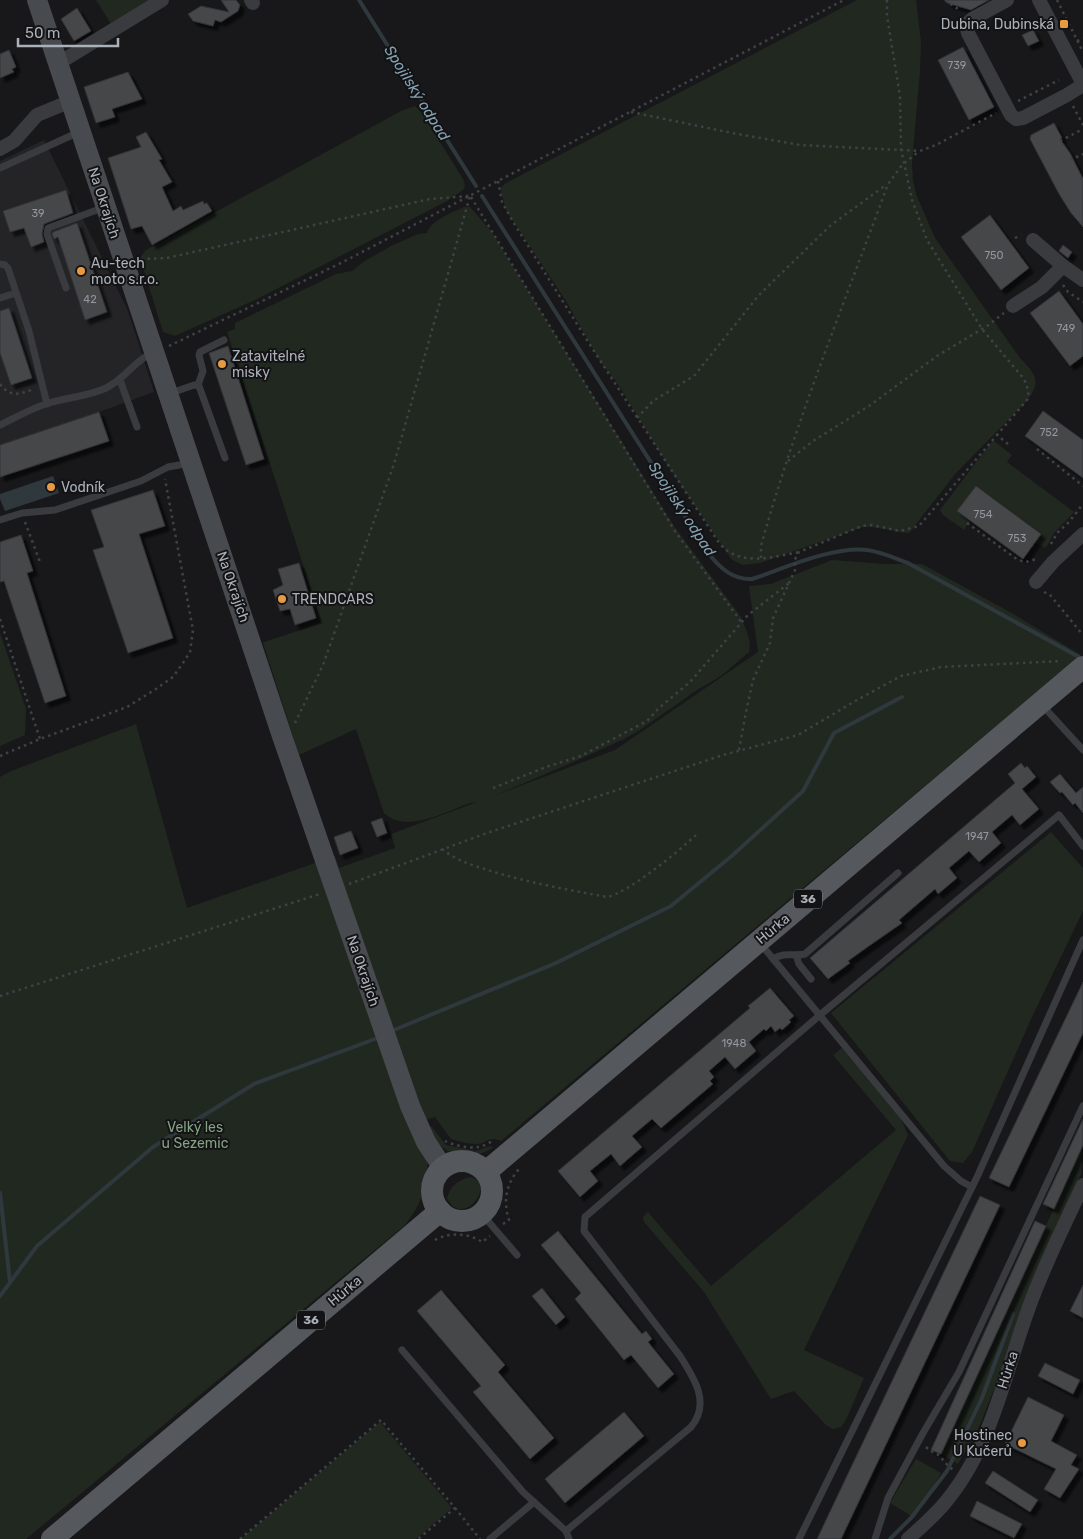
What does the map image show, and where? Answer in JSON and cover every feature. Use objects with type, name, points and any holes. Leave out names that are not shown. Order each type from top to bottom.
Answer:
[{"type":"main road","name":"Hůrka","points":[[486,1172],[516,1159],[758,941],[1082,668]]},
{"type":"main road","points":[[465,1161],[475,1164],[486,1172],[492,1185],[489,1222],[460,1221],[450,1218],[440,1211],[434,1200],[432,1190],[436,1177],[443,1168],[454,1162],[465,1161]]},
{"type":"main road","name":"Hůrka","points":[[52,1539],[440,1211]]},
{"type":"street","name":"Na Okrajích","points":[[37,0],[334,890],[410,1106],[426,1142],[443,1168]]},
{"type":"street","points":[[58,62],[162,0]]},
{"type":"street","points":[[1008,0],[972,19],[968,22],[967,27],[968,33],[1013,118],[1021,119],[1067,96],[1083,84],[1039,0]]},
{"type":"street","points":[[0,149],[14,141],[37,115],[71,101]]},
{"type":"street","points":[[1033,240],[1058,270],[1083,280]]},
{"type":"street","points":[[1013,306],[1042,287],[1058,270]]},
{"type":"street","points":[[1039,587],[1053,562],[1083,534]]},
{"type":"street","name":"Hůrka","points":[[908,1539],[944,1504],[978,1451],[989,1427],[1035,1291],[1083,1185]]},
{"type":"lane","points":[[0,168],[81,131]]},
{"type":"lane","points":[[66,288],[47,234],[48,228],[106,207]]},
{"type":"lane","points":[[0,264],[8,268],[29,332],[47,404]]},
{"type":"lane","points":[[0,298],[16,293]]},
{"type":"lane","points":[[224,340],[200,352],[203,371],[198,385],[224,458]]},
{"type":"lane","points":[[0,426],[47,404],[93,394],[120,380],[142,358],[154,352]]},
{"type":"lane","points":[[120,380],[137,427]]},
{"type":"lane","points":[[168,394],[198,385]]},
{"type":"lane","points":[[0,520],[22,513],[55,510],[141,481],[168,467],[191,463]]},
{"type":"lane","points":[[1040,703],[1083,750]]},
{"type":"lane","points":[[566,1531],[691,1427],[700,1413],[700,1396],[693,1377],[680,1356],[584,1231],[585,1217],[820,1015],[1059,815],[1083,846]]},
{"type":"lane","points":[[773,959],[781,954],[806,954],[898,874]]},
{"type":"lane","points":[[800,1539],[972,1187],[1083,940]]},
{"type":"lane","points":[[758,941],[944,1166],[961,1181],[972,1187]]},
{"type":"lane","points":[[796,955],[799,964],[812,979]]},
{"type":"lane","points":[[875,1539],[888,1498],[959,1372],[1083,1106]]},
{"type":"lane","points":[[489,1222],[517,1255]]},
{"type":"lane","points":[[402,1350],[523,1492],[566,1531],[569,1539]]},
{"type":"lane","points":[[490,1539],[534,1502]]},
{"type":"path","points":[[154,352],[343,262],[844,0]]},
{"type":"path","points":[[498,181],[502,202],[515,225],[637,418],[717,540],[728,551],[736,556],[777,557],[799,552],[862,526],[872,525],[900,531],[919,526],[1018,412],[1028,396],[1024,379],[982,329],[927,240],[912,200],[901,149],[900,96],[886,16],[887,0]]},
{"type":"path","points":[[945,0],[954,8],[965,13]]},
{"type":"path","points":[[1056,0],[1083,52]]},
{"type":"path","points":[[1077,41],[1083,38]]},
{"type":"path","points":[[637,418],[653,400],[694,376],[759,295],[831,226],[888,184],[904,164],[920,151],[936,145],[1059,80]]},
{"type":"path","points":[[630,112],[800,145],[920,151]]},
{"type":"path","points":[[1060,141],[1083,128]]},
{"type":"path","points":[[1070,160],[1083,154]]},
{"type":"path","points":[[761,558],[763,538],[787,462],[888,184]]},
{"type":"path","points":[[123,258],[167,258],[430,199],[470,196]]},
{"type":"path","points":[[470,196],[675,531],[742,623]]},
{"type":"path","points":[[282,736],[293,728],[323,665],[394,464],[470,196]]},
{"type":"path","points":[[1058,270],[1068,292],[1083,302]]},
{"type":"path","points":[[787,462],[813,441],[869,406],[937,356],[982,329],[1013,306]]},
{"type":"path","points":[[0,384],[8,392],[15,394],[42,386]]},
{"type":"path","points":[[997,435],[1008,444]]},
{"type":"path","points":[[1036,449],[1083,486]]},
{"type":"path","points":[[0,756],[127,707],[173,677],[190,652],[193,630],[163,470]]},
{"type":"path","points":[[1048,548],[1057,533],[1069,522],[1083,504]]},
{"type":"path","points":[[22,513],[40,562]]},
{"type":"path","points":[[967,523],[1018,560],[1030,562],[1038,558]]},
{"type":"path","points":[[739,750],[754,680],[770,643],[773,618],[796,568],[794,561],[799,552]]},
{"type":"path","points":[[493,788],[546,767],[581,756],[647,721],[659,708],[690,682],[747,616],[790,582]]},
{"type":"path","points":[[1039,587],[1050,595],[1083,635]]},
{"type":"path","points":[[0,619],[40,739]]},
{"type":"path","points":[[0,996],[334,890],[442,850],[739,750],[798,735],[901,676],[941,667],[1003,665],[1033,661],[1062,660],[1082,668]]},
{"type":"path","points":[[442,850],[451,857],[465,863],[526,882],[607,897],[615,895],[655,869],[696,835]]},
{"type":"path","points":[[432,1243],[444,1236],[450,1235],[475,1237],[482,1242],[489,1222],[509,1220],[505,1201],[510,1181],[518,1170],[516,1159],[493,1141],[479,1147],[471,1147],[447,1142],[441,1134]]},
{"type":"path","points":[[240,1539],[381,1420],[480,1539]]},
{"type":"path","points":[[918,1442],[939,1455],[946,1466],[954,1470]]},
{"type":"path","points":[[418,1539],[455,1508]]},
{"type":"shaded area","points":[[44,140],[128,311],[154,392],[0,445],[0,161]]},
{"type":"shaded area","points":[[53,476],[59,493],[5,511],[0,494]]},
{"type":"green space","points":[[96,0],[149,0],[111,24]]},
{"type":"green space","points":[[857,0],[916,0],[921,42],[912,164],[916,194],[935,238],[1020,358],[1034,374],[1034,390],[1025,403],[956,473],[909,533],[875,527],[863,527],[760,563],[743,565],[732,560],[670,469],[616,381],[601,363],[566,301],[506,210],[500,188],[506,183]]},
{"type":"green space","points":[[415,106],[422,113],[463,179],[465,186],[463,190],[447,201],[257,299],[175,336],[163,332],[140,258],[146,250],[401,111]]},
{"type":"green space","name":"Velký les u Sezemic","points":[[464,207],[470,207],[491,231],[674,526],[741,617],[750,643],[749,652],[721,676],[697,690],[640,730],[571,763],[496,795],[615,750],[758,652],[749,586],[771,584],[832,560],[884,564],[922,564],[1008,611],[1081,655],[501,1141],[493,1139],[479,1144],[469,1144],[451,1139],[435,1117],[424,1120],[427,1150],[425,1187],[421,1199],[405,1225],[26,1539],[0,1539],[0,777],[11,771],[136,724],[187,908],[335,856],[339,868],[395,848],[391,834],[477,802],[426,819],[403,822],[393,819],[384,813],[356,729],[299,755],[263,643],[322,623],[227,332],[235,329],[235,323],[336,274],[352,271],[363,262],[393,245],[418,234],[427,233],[429,228],[437,221]]},
{"type":"green space","points":[[993,440],[1012,455],[1007,462],[1074,512],[1054,533],[1045,548],[1035,542],[1041,534],[976,486],[958,511],[970,521],[964,530],[943,515],[940,510]]},
{"type":"green space","points":[[0,633],[26,709],[25,735],[0,746]]},
{"type":"green space","points":[[1051,832],[1083,868],[1083,911],[1032,1017],[972,1152],[963,1163],[950,1161],[831,1013]]},
{"type":"green space","points":[[842,1048],[901,1119],[908,1135],[804,1350],[864,1378],[846,1420],[841,1427],[833,1429],[826,1425],[794,1391],[771,1399],[704,1292],[644,1222],[643,1217],[648,1212],[711,1286],[896,1130],[833,1055]]},
{"type":"green space","points":[[428,1127],[432,1127],[446,1145],[476,1151],[493,1147],[482,1153],[468,1155],[453,1153],[440,1145]]},
{"type":"green space","points":[[1083,1145],[1081,1174],[1034,1276],[997,1382],[977,1432],[958,1464],[941,1454]]},
{"type":"green space","points":[[470,1177],[478,1181],[480,1187],[479,1195],[475,1202],[468,1207],[461,1209],[453,1207],[447,1198],[450,1190],[458,1182]]},
{"type":"green space","points":[[380,1422],[452,1508],[416,1539],[241,1539]]},
{"type":"green space","points":[[916,1459],[941,1473],[915,1518],[890,1503]]},
{"type":"building","points":[[221,0],[236,0],[240,5],[238,11],[221,22],[215,20],[213,26],[193,21],[188,14],[201,6],[229,12]]},
{"type":"building","points":[[947,0],[989,0],[971,10],[947,3]]},
{"type":"building","points":[[77,8],[91,31],[74,41],[61,19]]},
{"type":"building","points":[[1033,30],[1039,41],[1028,46],[1022,35]]},
{"type":"building","points":[[963,47],[994,107],[969,120],[938,60]]},
{"type":"building","points":[[9,50],[16,67],[12,69],[14,72],[0,78],[0,54]]},
{"type":"building","points":[[128,72],[142,99],[112,109],[115,117],[96,123],[84,87]]},
{"type":"building","points":[[1054,123],[1062,138],[1060,139],[1070,153],[1083,179],[1083,227],[1059,194],[1030,139],[1031,135]]},
{"type":"building","points":[[146,132],[162,159],[159,160],[172,182],[162,187],[173,211],[181,206],[183,210],[203,201],[204,204],[207,203],[212,211],[152,245],[142,226],[131,229],[108,158],[141,147],[136,137]]},
{"type":"building","points":[[66,190],[73,213],[44,224],[42,234],[44,242],[31,247],[24,228],[10,232],[3,211]]},
{"type":"building","points":[[990,215],[1029,268],[1001,290],[961,237]]},
{"type":"building","points":[[77,223],[107,312],[85,320],[58,237],[54,239],[52,234]]},
{"type":"building","points":[[1063,245],[1072,252],[1068,258],[1059,251]]},
{"type":"building","points":[[1059,291],[1083,324],[1083,356],[1070,366],[1030,313]]},
{"type":"building","points":[[9,308],[32,378],[11,385],[0,353],[0,311]]},
{"type":"building","points":[[228,346],[264,459],[246,465],[209,353]]},
{"type":"building","points":[[1043,411],[1083,440],[1083,478],[1025,436]]},
{"type":"building","points":[[99,412],[109,441],[0,477],[0,445]]},
{"type":"building","points":[[976,486],[1041,534],[1023,559],[957,511]]},
{"type":"building","points":[[153,490],[165,526],[139,534],[173,638],[128,653],[93,550],[104,547],[91,510]]},
{"type":"building","points":[[21,535],[33,571],[27,573],[66,696],[45,703],[4,581],[0,582],[0,542]]},
{"type":"building","points":[[299,563],[316,618],[295,625],[290,609],[280,611],[273,590],[283,585],[278,569]]},
{"type":"building","points":[[1021,763],[1025,768],[1027,766],[1036,777],[1022,789],[1039,809],[1020,825],[1012,815],[992,832],[1001,843],[979,862],[969,851],[949,868],[957,878],[938,894],[935,889],[899,920],[902,923],[848,961],[850,963],[828,979],[810,958],[1015,783],[1008,774]]},
{"type":"building","points":[[1060,774],[1076,793],[1083,787],[1083,813],[1075,803],[1073,805],[1050,782]]},
{"type":"building","points":[[382,818],[387,833],[377,837],[371,822]]},
{"type":"building","points":[[351,831],[358,848],[340,855],[334,837]]},
{"type":"building","points":[[1083,982],[1083,1033],[1009,1187],[989,1178]]},
{"type":"building","points":[[770,988],[794,1016],[789,1020],[791,1022],[782,1030],[780,1028],[775,1032],[771,1026],[766,1031],[764,1029],[749,1042],[756,1051],[735,1069],[725,1057],[709,1071],[714,1077],[710,1081],[713,1084],[661,1128],[652,1119],[632,1136],[642,1147],[620,1166],[611,1154],[590,1171],[598,1181],[580,1197],[558,1171],[750,1008],[748,1006]]},
{"type":"building","points":[[1083,1119],[1083,1145],[1054,1209],[1043,1204]]},
{"type":"building","points":[[980,1196],[1000,1205],[841,1539],[817,1539]]},
{"type":"building","points":[[1035,1221],[1046,1226],[941,1454],[931,1450]]},
{"type":"building","points":[[558,1231],[642,1334],[646,1331],[652,1339],[648,1342],[674,1374],[658,1388],[631,1355],[624,1360],[575,1299],[581,1293],[541,1245]]},
{"type":"building","points":[[1083,1285],[1083,1318],[1070,1311]]},
{"type":"building","points":[[542,1288],[565,1317],[556,1325],[532,1296]]},
{"type":"building","points":[[441,1290],[505,1365],[498,1372],[554,1438],[530,1459],[473,1392],[481,1386],[417,1311]]},
{"type":"building","points":[[1045,1363],[1080,1380],[1073,1394],[1038,1376]]},
{"type":"building","points":[[1028,1397],[1064,1415],[1051,1441],[1077,1455],[1071,1465],[1079,1469],[1060,1498],[1044,1489],[1056,1469],[1005,1444]]},
{"type":"building","points":[[624,1412],[644,1436],[565,1503],[545,1479]]},
{"type":"building","points":[[993,1471],[1038,1500],[1030,1512],[985,1483]]},
{"type":"building","points":[[977,1501],[1022,1524],[1014,1538],[970,1516]]},
{"type":"waterway","name":"Spojilský odpad","points":[[359,0],[476,186]]},
{"type":"waterway","name":"Spojilský odpad","points":[[482,196],[709,554],[722,568],[733,575],[752,579],[809,559],[839,551],[867,550],[878,552],[908,563],[1079,657]]},
{"type":"waterway","points":[[394,1030],[556,963],[671,906],[734,854],[803,791],[834,733],[902,697]]},
{"type":"waterway","points":[[0,1296],[37,1246],[153,1147],[254,1084],[375,1039]]},
{"type":"waterway","points":[[0,1193],[10,1282]]},
{"type":"waterway","points":[[890,1539],[911,1518],[947,1471],[982,1398],[1013,1314]]},
{"type":"place","name":"Dubina, Dubinská","points":[[1064,24]]},
{"type":"place","name":"Au-tech moto s.r.o.","points":[[81,271]]},
{"type":"place","name":"Zatavitelné misky","points":[[222,364]]},
{"type":"place","name":"Vodník","points":[[51,487]]},
{"type":"place","name":"TRENDCARS","points":[[282,599]]},
{"type":"place","name":"Hostinec U Kučerů","points":[[1022,1443]]}]
